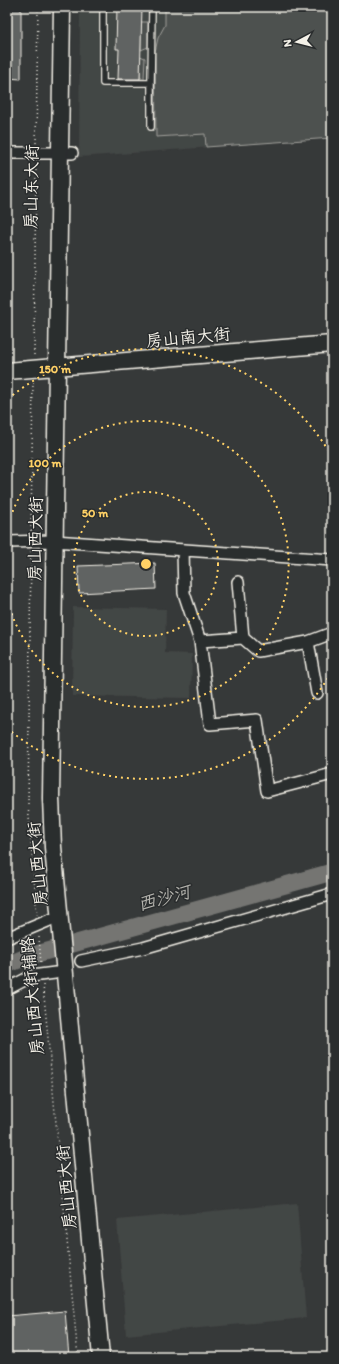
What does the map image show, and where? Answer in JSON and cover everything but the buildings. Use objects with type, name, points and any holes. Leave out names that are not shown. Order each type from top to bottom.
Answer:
[{"type":"main road","name":"房山东大街","points":[[52,7],[54,153]]},
{"type":"main road","name":"房山东大街","points":[[46,368],[54,153],[62,7]]},
{"type":"main road","name":"房山南大街","points":[[7,371],[332,344]]},
{"type":"main road","name":"房山西大街","points":[[46,368],[41,745],[43,845],[51,968],[91,1357]]},
{"type":"main road","name":"房山西大街","points":[[51,968],[101,1357]]},
{"type":"street","points":[[7,153],[54,153]]},
{"type":"street","points":[[7,542],[43,541],[332,560]]},
{"type":"street","points":[[183,550],[184,593],[200,641],[210,724],[257,720],[267,791],[332,774]]},
{"type":"street","points":[[238,582],[243,638],[258,652],[308,642],[332,633]]},
{"type":"street","points":[[200,641],[243,638]]},
{"type":"street","points":[[308,642],[317,693]]},
{"type":"street","points":[[81,961],[143,948],[332,894]]},
{"type":"street","points":[[7,938],[48,929]]},
{"type":"street","points":[[7,989],[51,968]]},
{"type":"lane","points":[[103,7],[103,83],[151,83]]},
{"type":"lane","points":[[151,127],[152,7]]},
{"type":"path","name":"房山西大街辅路","points":[[38,7],[54,153],[46,368],[43,541],[28,806],[48,929],[78,1357]]},
{"type":"shaded area","points":[[80,7],[332,7],[332,138],[79,157]]},
{"type":"shaded area","points":[[165,7],[332,7],[332,138],[206,147],[205,134],[156,137],[155,52],[158,38],[165,25]]},
{"type":"shaded area","points":[[141,22],[148,22],[148,47],[141,50]]},
{"type":"shaded area","points":[[140,56],[145,58],[144,78],[140,78]]},
{"type":"shaded area","points":[[73,607],[166,609],[165,653],[192,654],[191,698],[72,696]]},
{"type":"shaded area","points":[[297,1203],[306,1318],[126,1335],[117,1220]]},
{"type":"waterway","name":"西沙河","points":[[7,965],[26,957],[332,872]]}]
